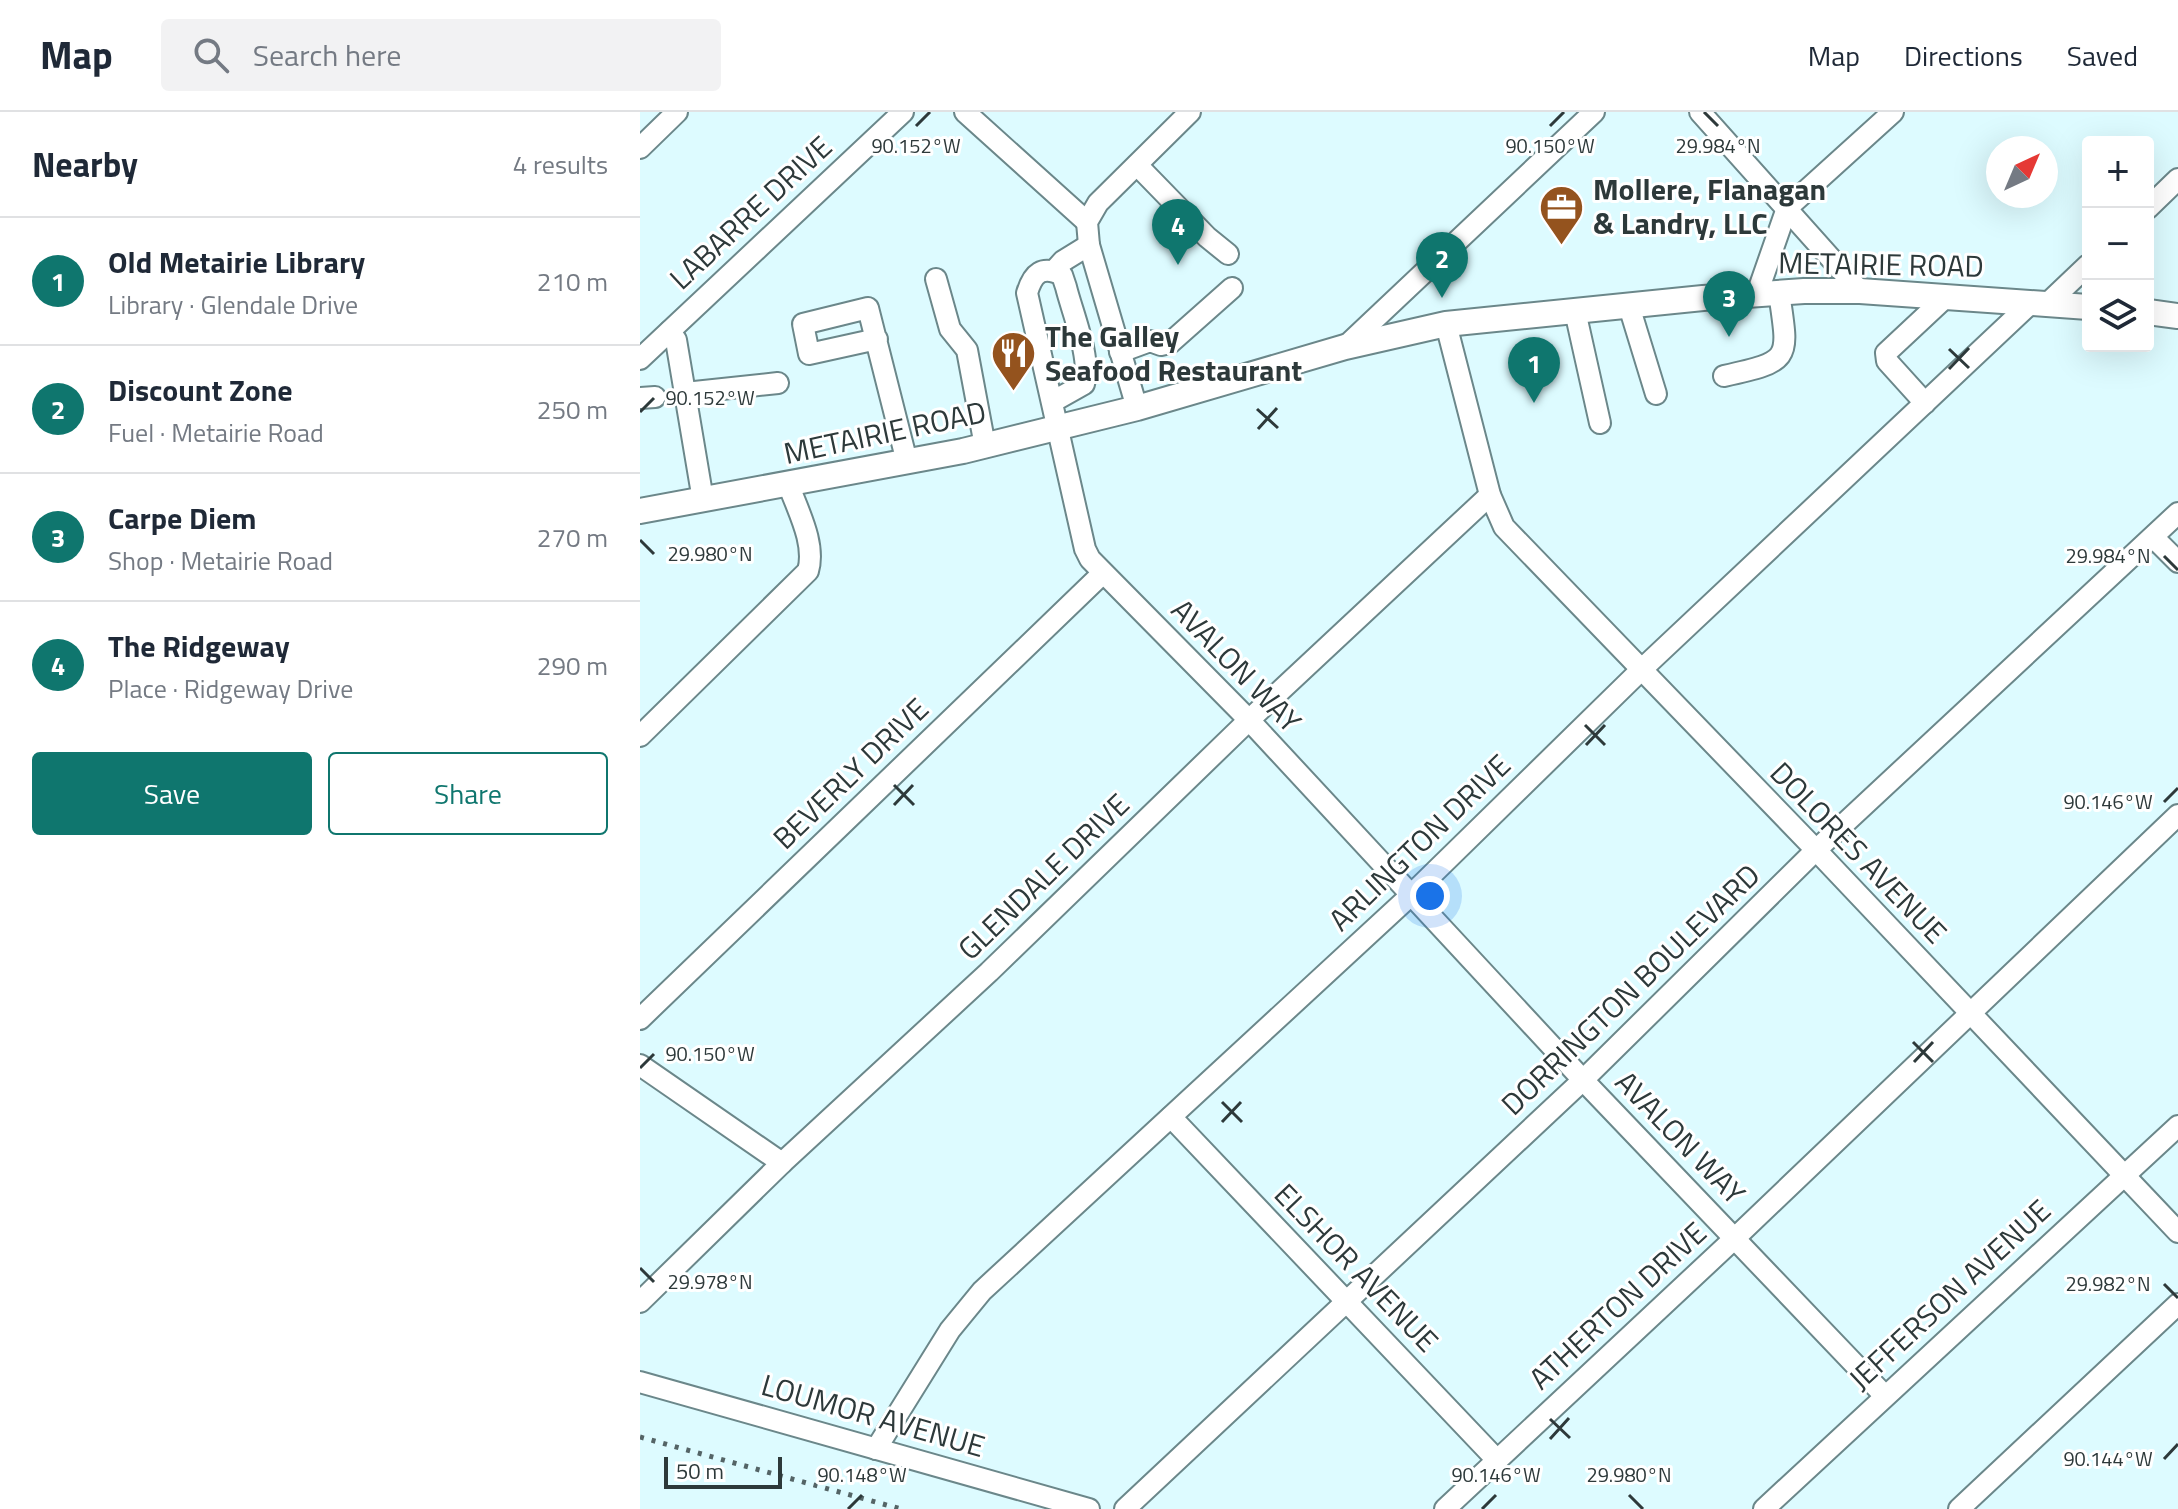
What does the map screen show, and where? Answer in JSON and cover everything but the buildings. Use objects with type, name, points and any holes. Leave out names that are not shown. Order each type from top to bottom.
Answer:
[{"type":"main road","name":"METAIRIE ROAD","points":[[640,511],[789,486],[985,446],[1137,408],[1345,347],[1446,324],[1768,293],[1860,291],[2082,306]]},
{"type":"main road","points":[[2154,313],[2178,316]]},
{"type":"street","points":[[640,148],[677,112]]},
{"type":"street","name":"LABARRE DRIVE","points":[[640,359],[903,112]]},
{"type":"street","points":[[965,112],[1087,222]]},
{"type":"street","points":[[1137,408],[1089,245],[1087,222],[1098,203],[1190,112]]},
{"type":"street","points":[[1345,347],[1594,112]]},
{"type":"street","points":[[1700,112],[1860,291]]},
{"type":"street","points":[[1724,376],[1768,366],[1781,355],[1786,341],[1768,293],[1787,208],[1893,112]]},
{"type":"street","points":[[1137,165],[1207,237],[1228,254]]},
{"type":"street","points":[[2154,202],[2178,179]]},
{"type":"street","points":[[1052,402],[1084,384],[1086,377],[1085,360],[1066,287],[1062,275],[1054,271],[1063,261],[1089,245]]},
{"type":"street","name":"ARLINGTON DRIVE","points":[[876,1449],[967,1308],[1410,896],[1641,670],[1925,403],[2082,270]]},
{"type":"street","name":"AVALON WAY","points":[[1054,271],[1041,271],[1031,279],[1027,293],[1085,549],[1090,559],[1249,720],[1583,1080],[1885,1396]]},
{"type":"street","points":[[936,279],[950,329],[967,350],[985,446]]},
{"type":"street","points":[[1120,352],[1150,341],[1161,345],[1170,343],[1232,288]]},
{"type":"street","points":[[1925,403],[1887,361],[1886,353],[1947,296]]},
{"type":"street","points":[[1629,306],[1656,394]]},
{"type":"street","points":[[1575,311],[1600,423]]},
{"type":"street","points":[[1446,324],[1493,505]]},
{"type":"street","points":[[670,331],[676,340],[703,500]]},
{"type":"street","points":[[877,339],[907,462]]},
{"type":"street","points":[[685,393],[778,383]]},
{"type":"street","points":[[640,736],[808,571],[811,561],[805,531],[789,486]]},
{"type":"street","name":"DOLORES AVENUE","points":[[1493,505],[1504,527],[2178,1232]]},
{"type":"street","name":"GLENDALE DRIVE","points":[[640,1302],[782,1163],[989,972],[1249,720],[1493,505]]},
{"type":"street","name":"DORRINGTON BOULEVARD","points":[[1125,1509],[1583,1080],[1816,850],[2178,513]]},
{"type":"street","points":[[2153,537],[2178,562]]},
{"type":"street","name":"BEVERLY DRIVE","points":[[640,1019],[1103,573]]},
{"type":"street","name":"ATHERTON DRIVE","points":[[1445,1509],[1735,1238],[2178,815]]},
{"type":"street","points":[[640,1065],[782,1163]]},
{"type":"street","name":"ELSHOR AVENUE","points":[[1171,1117],[1497,1460]]},
{"type":"street","name":"JEFFERSON AVENUE","points":[[1764,1509],[2178,1126]]},
{"type":"street","points":[[1959,1509],[2178,1304]]},
{"type":"street","name":"LOUMOR AVENUE","points":[[640,1382],[1089,1509]]},
{"type":"railway","points":[[640,1437],[901,1509]]},
{"type":"place","name":"Mollere, Flanagan & Landry, LLC","points":[[1562,246]]},
{"type":"place","name":"The Ridgeway","points":[[1178,265]]},
{"type":"place","name":"Discount Zone","points":[[1442,298]]},
{"type":"place","name":"Carpe Diem","points":[[1729,337]]},
{"type":"place","name":"The Galley Seafood Restaurant","points":[[1014,393]]},
{"type":"place","name":"Old Metairie Library","points":[[1534,403]]}]
